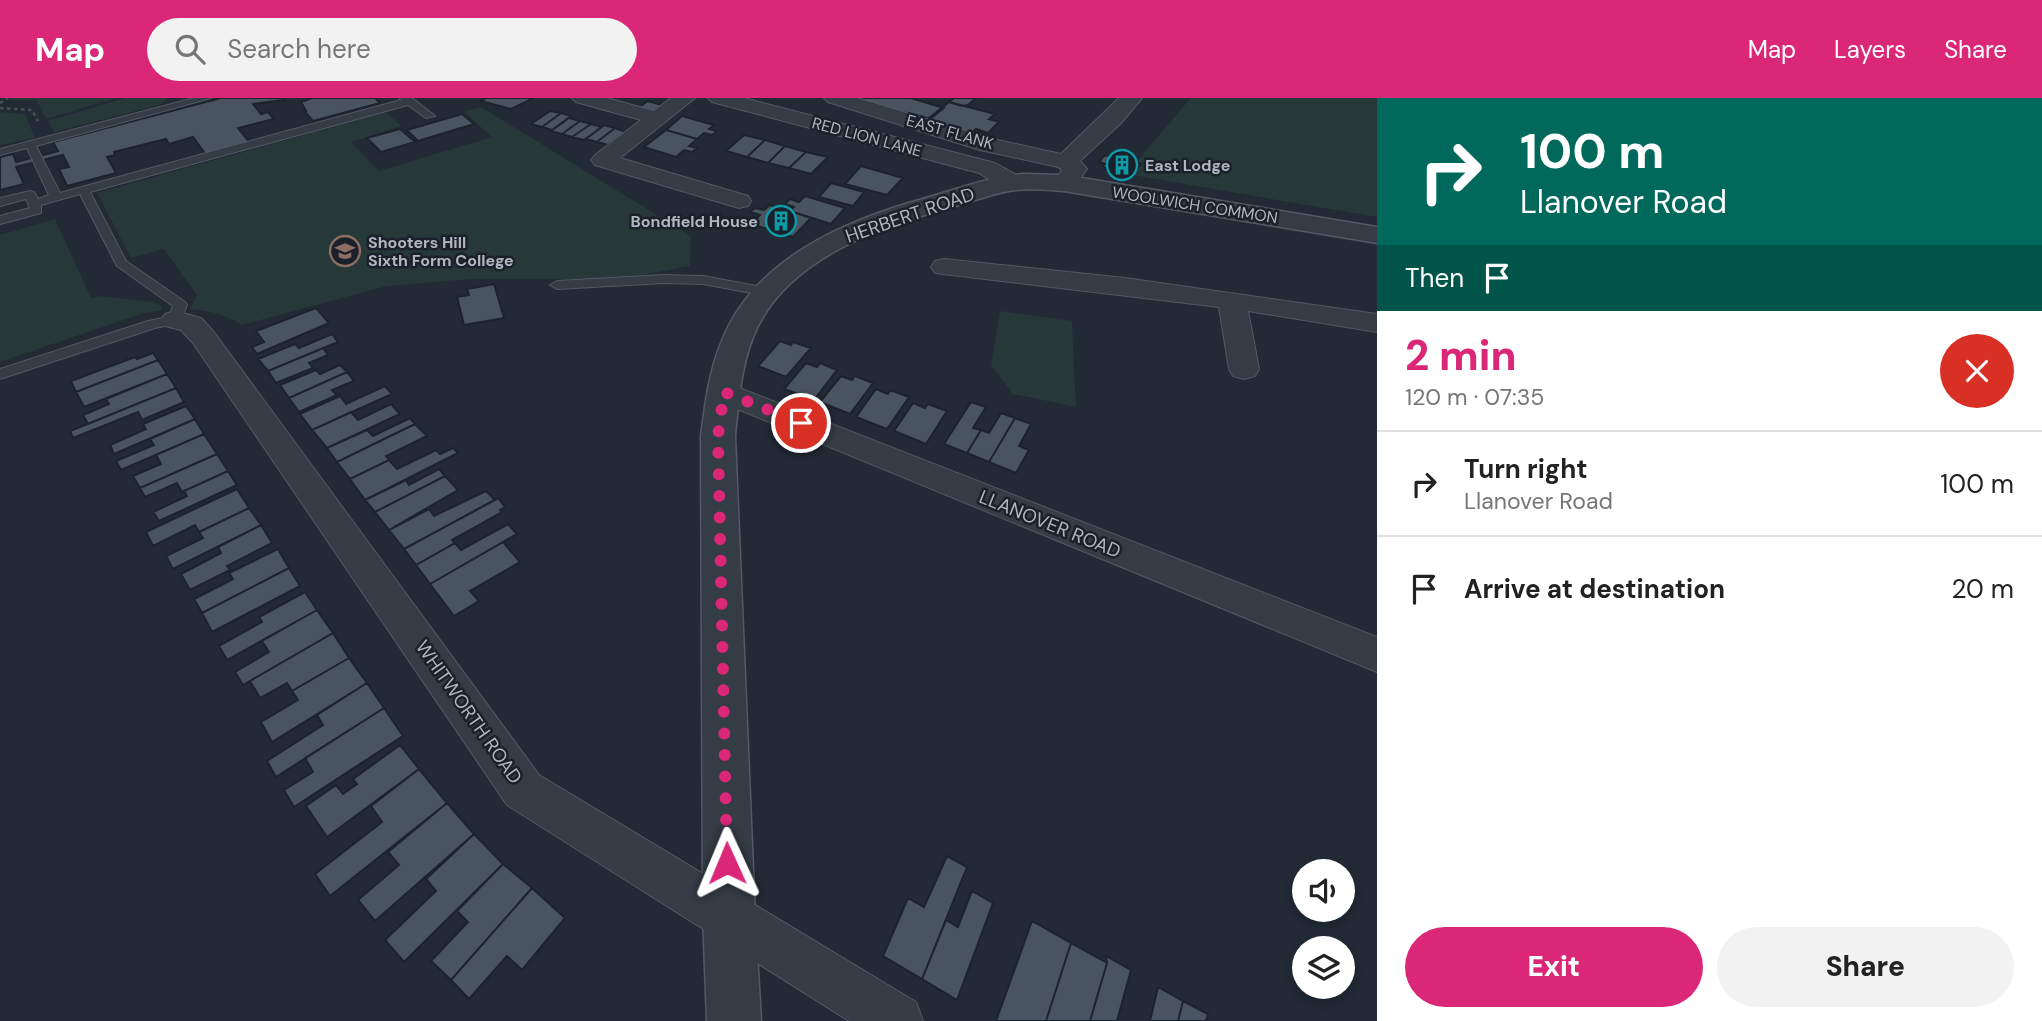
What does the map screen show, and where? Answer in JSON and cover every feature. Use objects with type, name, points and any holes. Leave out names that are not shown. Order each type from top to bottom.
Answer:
[{"type":"street","points":[[583,98],[657,118]]},
{"type":"street","points":[[684,98],[603,160],[739,201]]},
{"type":"street","name":"RED LION LANE","points":[[719,98],[987,168],[1012,182]]},
{"type":"street","name":"EAST FLANK","points":[[835,98],[988,145],[1065,172]]},
{"type":"street","points":[[1065,172],[1131,98]]},
{"type":"street","name":"WOOLWICH COMMON","points":[[1012,182],[1065,172],[1377,235]]},
{"type":"street","name":"HERBERT ROAD","points":[[734,1021],[729,917],[718,436],[724,392],[736,344],[750,315],[768,292],[809,257],[840,238],[926,206],[1012,182]]},
{"type":"street","points":[[944,267],[1125,286],[1377,323]]},
{"type":"street","points":[[1231,300],[1244,369]]},
{"type":"street","name":"WHITWORTH ROAD","points":[[175,320],[191,324],[203,337],[523,790],[897,1021]]},
{"type":"street","name":"LLANOVER ROAD","points":[[724,392],[1377,655]]},
{"type":"lane","points":[[0,152],[206,98]]},
{"type":"lane","points":[[35,202],[407,99],[430,116]]},
{"type":"lane","points":[[30,144],[56,197]]},
{"type":"lane","points":[[0,374],[153,324],[175,320],[180,305],[121,263],[83,190]]},
{"type":"lane","points":[[0,202],[30,194],[37,210],[0,220]]},
{"type":"lane","points":[[558,285],[664,279],[703,280],[768,292]]},
{"type":"path","points":[[0,105],[8,98]]},
{"type":"path","points":[[0,105],[32,110],[49,139]]},
{"type":"shaded area","points":[[116,98],[46,119],[37,101],[8,100]]},
{"type":"shaded area","points":[[125,98],[168,98],[159,105],[54,132],[48,121]]},
{"type":"shaded area","points":[[1191,98],[1377,98],[1377,217],[1126,174]]},
{"type":"shaded area","points":[[481,107],[691,236],[690,266],[620,279],[471,279],[387,286],[242,325],[217,314],[190,309],[197,295],[164,249],[131,258],[97,193],[386,112],[401,126],[351,142],[379,171],[492,137],[464,112]]},
{"type":"shaded area","points":[[0,112],[25,114],[35,138],[0,145]]},
{"type":"shaded area","points":[[55,219],[91,298],[100,296],[154,302],[161,306],[162,310],[141,314],[0,362],[0,235]]},
{"type":"shaded area","points":[[1000,311],[1072,321],[1076,407],[1013,394],[991,365]]},
{"type":"building","points":[[221,98],[284,100],[253,104],[261,114],[268,112],[274,119],[238,128],[250,143],[206,155],[193,137],[169,144],[166,139],[114,152],[115,155],[107,157],[116,173],[67,186],[59,169],[69,167],[63,155],[16,167],[24,184],[0,190],[0,157],[13,154],[16,162],[58,151],[53,142]]},
{"type":"building","points":[[312,98],[375,98],[380,103],[313,121],[304,111],[301,102]]},
{"type":"building","points":[[486,98],[532,99],[511,109],[481,101]]},
{"type":"building","points":[[865,98],[911,98],[944,108],[930,119],[861,101]]},
{"type":"building","points":[[954,98],[976,98],[968,105],[962,106],[949,102]]},
{"type":"building","points":[[648,101],[662,105],[653,112],[638,108]]},
{"type":"building","points":[[949,102],[995,114],[989,119],[999,122],[988,133],[976,129],[970,135],[928,119]]},
{"type":"building","points":[[550,111],[561,113],[542,127],[531,124]]},
{"type":"building","points":[[561,113],[571,116],[552,130],[542,127]]},
{"type":"building","points":[[462,114],[474,124],[418,141],[407,130]]},
{"type":"building","points":[[682,116],[714,125],[709,129],[717,131],[712,135],[704,133],[697,139],[666,130]]},
{"type":"building","points":[[569,118],[580,121],[562,134],[551,131]]},
{"type":"building","points":[[580,121],[591,124],[572,137],[562,134]]},
{"type":"building","points":[[591,124],[602,127],[584,140],[572,137]]},
{"type":"building","points":[[604,125],[615,128],[597,142],[586,139]]},
{"type":"building","points":[[615,128],[626,132],[608,145],[597,142]]},
{"type":"building","points":[[400,129],[415,142],[381,152],[367,138]]},
{"type":"building","points":[[666,130],[697,139],[689,146],[697,148],[692,152],[684,150],[676,157],[644,147]]},
{"type":"building","points":[[744,135],[765,140],[747,157],[726,151]]},
{"type":"building","points":[[765,140],[785,146],[768,163],[747,157]]},
{"type":"building","points":[[785,146],[806,152],[789,168],[768,163]]},
{"type":"building","points":[[806,152],[828,157],[811,174],[789,168]]},
{"type":"building","name":"East Lodge","points":[[1112,155],[1141,164],[1132,174],[1106,169],[1103,165],[1105,164],[1099,162],[1104,156]]},
{"type":"building","points":[[861,166],[903,178],[887,195],[845,184]]},
{"type":"building","points":[[831,183],[864,192],[853,206],[819,197]]},
{"type":"building","points":[[805,196],[845,208],[831,224],[811,218],[793,237],[751,224],[760,215],[750,212],[755,208],[764,210],[770,205],[790,211],[794,207],[785,204],[790,199],[799,202]]},
{"type":"building","points":[[805,196],[845,208],[831,224],[790,211],[794,207],[785,204],[790,199],[799,202]]},
{"type":"building","name":"Bondfield House","points":[[770,205],[811,218],[793,237],[751,224],[760,215],[750,212],[755,208],[764,210]]},
{"type":"building","points":[[494,284],[504,318],[464,325],[457,297],[469,295],[467,289]]},
{"type":"building","points":[[316,308],[329,323],[257,354],[252,347],[264,342],[256,331]]},
{"type":"building","points":[[332,334],[338,342],[268,371],[258,359],[295,344],[299,348]]},
{"type":"building","points":[[780,341],[811,348],[786,377],[758,366]]},
{"type":"building","points":[[323,348],[328,355],[309,363],[313,368],[276,383],[268,371]]},
{"type":"building","points":[[153,353],[158,360],[76,392],[71,381],[135,357],[137,359]]},
{"type":"building","points":[[158,360],[167,374],[84,407],[76,392]]},
{"type":"building","points":[[806,363],[817,367],[820,363],[837,370],[814,400],[784,389]]},
{"type":"building","points":[[340,365],[347,372],[289,398],[280,385],[316,370],[320,374]]},
{"type":"building","points":[[347,372],[354,381],[332,390],[337,395],[299,412],[289,398]]},
{"type":"building","points":[[167,374],[176,388],[88,424],[83,415],[109,404],[106,399]]},
{"type":"building","points":[[841,376],[852,380],[855,376],[873,383],[850,414],[820,402]]},
{"type":"building","points":[[385,386],[392,394],[312,430],[300,414],[340,396],[346,404]]},
{"type":"building","points":[[176,388],[184,402],[142,420],[138,412],[73,438],[70,431]]},
{"type":"building","points":[[876,389],[888,394],[890,390],[909,397],[887,429],[856,417]]},
{"type":"building","points":[[971,402],[986,407],[973,428],[981,430],[967,453],[944,444]]},
{"type":"building","points":[[913,403],[925,408],[928,404],[947,411],[926,444],[894,431]]},
{"type":"building","points":[[391,404],[400,414],[327,448],[312,430],[351,412],[358,420]]},
{"type":"building","points":[[186,406],[195,419],[114,454],[110,445],[146,429],[143,424]]},
{"type":"building","points":[[1001,413],[1015,418],[989,462],[967,453],[981,430],[989,433]]},
{"type":"building","points":[[410,418],[415,424],[337,462],[327,448],[367,430],[373,436]]},
{"type":"building","points":[[1015,418],[1031,424],[1019,446],[1029,450],[1016,473],[989,462]]},
{"type":"building","points":[[195,419],[204,434],[121,470],[116,461],[154,445],[150,439]]},
{"type":"building","points":[[415,424],[427,436],[386,456],[389,460],[350,479],[337,462]]},
{"type":"building","points":[[204,434],[217,454],[140,488],[133,476],[161,464],[156,455]]},
{"type":"building","points":[[453,448],[458,453],[365,500],[350,479],[389,460],[397,469],[436,450],[440,454]]},
{"type":"building","points":[[217,454],[228,471],[182,492],[177,483],[145,497],[140,488]]},
{"type":"building","points":[[439,469],[445,476],[375,512],[365,500],[406,480],[409,485]]},
{"type":"building","points":[[228,471],[237,485],[159,521],[153,512],[187,496],[184,491]]},
{"type":"building","points":[[445,476],[458,490],[389,530],[375,512]]},
{"type":"building","points":[[237,489],[249,508],[199,532],[195,525],[153,546],[146,532]]},
{"type":"building","points":[[486,491],[495,500],[404,549],[389,530],[429,509],[434,516]]},
{"type":"building","points":[[498,498],[505,507],[500,510],[502,512],[452,540],[455,543],[416,565],[404,549]]},
{"type":"building","points":[[249,508],[261,525],[173,569],[166,556],[203,538],[199,532]]},
{"type":"building","points":[[508,524],[517,534],[430,584],[416,565],[455,543],[461,550]]},
{"type":"building","points":[[261,525],[272,543],[227,566],[230,570],[190,590],[181,574],[221,553],[218,547]]},
{"type":"building","points":[[503,542],[520,562],[470,591],[479,601],[454,616],[430,584]]},
{"type":"building","points":[[278,549],[289,568],[202,613],[194,599],[233,579],[229,573]]},
{"type":"building","points":[[289,568],[300,586],[212,632],[202,613]]},
{"type":"building","points":[[305,592],[317,610],[227,660],[219,646],[262,622],[259,617]]},
{"type":"building","points":[[317,610],[333,633],[243,685],[235,672],[269,652],[262,641]]},
{"type":"building","points":[[333,633],[349,658],[292,691],[287,683],[260,698],[250,681]]},
{"type":"building","points":[[349,658],[367,683],[272,742],[261,722],[298,700],[292,691]]},
{"type":"building","points":[[367,683],[384,708],[276,777],[267,761],[323,725],[317,715]]},
{"type":"building","points":[[384,708],[403,736],[294,807],[284,790],[313,772],[305,758]]},
{"type":"building","points":[[400,745],[419,769],[327,837],[306,806],[336,785],[343,794],[357,784],[353,779]]},
{"type":"building","points":[[419,769],[447,803],[330,896],[315,874],[382,822],[371,806]]},
{"type":"building","points":[[447,803],[474,834],[375,921],[358,900],[399,865],[388,852]]},
{"type":"building","points":[[474,834],[503,864],[404,962],[385,940],[436,891],[426,879]]},
{"type":"building","points":[[947,856],[967,867],[922,979],[883,956],[908,898],[924,907]]},
{"type":"building","points":[[503,864],[532,888],[451,980],[431,961],[468,922],[457,911]]},
{"type":"building","points":[[532,888],[565,918],[522,970],[507,956],[469,999],[451,980]]},
{"type":"building","points":[[972,891],[993,903],[957,1000],[922,979],[946,920],[958,927]]},
{"type":"building","points":[[1032,921],[1071,943],[1046,1021],[996,1021]]},
{"type":"building","points":[[1071,943],[1107,963],[1090,1021],[1046,1021]]},
{"type":"building","points":[[1106,956],[1131,970],[1117,1021],[1090,1021],[1107,963]]},
{"type":"building","points":[[1158,987],[1183,1001],[1178,1021],[1150,1021]]},
{"type":"building","points":[[1183,1001],[1208,1014],[1206,1021],[1178,1021]]},
{"type":"place","name":"East Lodge","points":[[1122,165]]},
{"type":"place","name":"Bondfield House","points":[[781,221]]},
{"type":"place","name":"Shooters Hill Sixth Form College","points":[[345,251]]},
{"type":"route","points":[[727,863],[718,436],[724,392],[801,423]]}]
